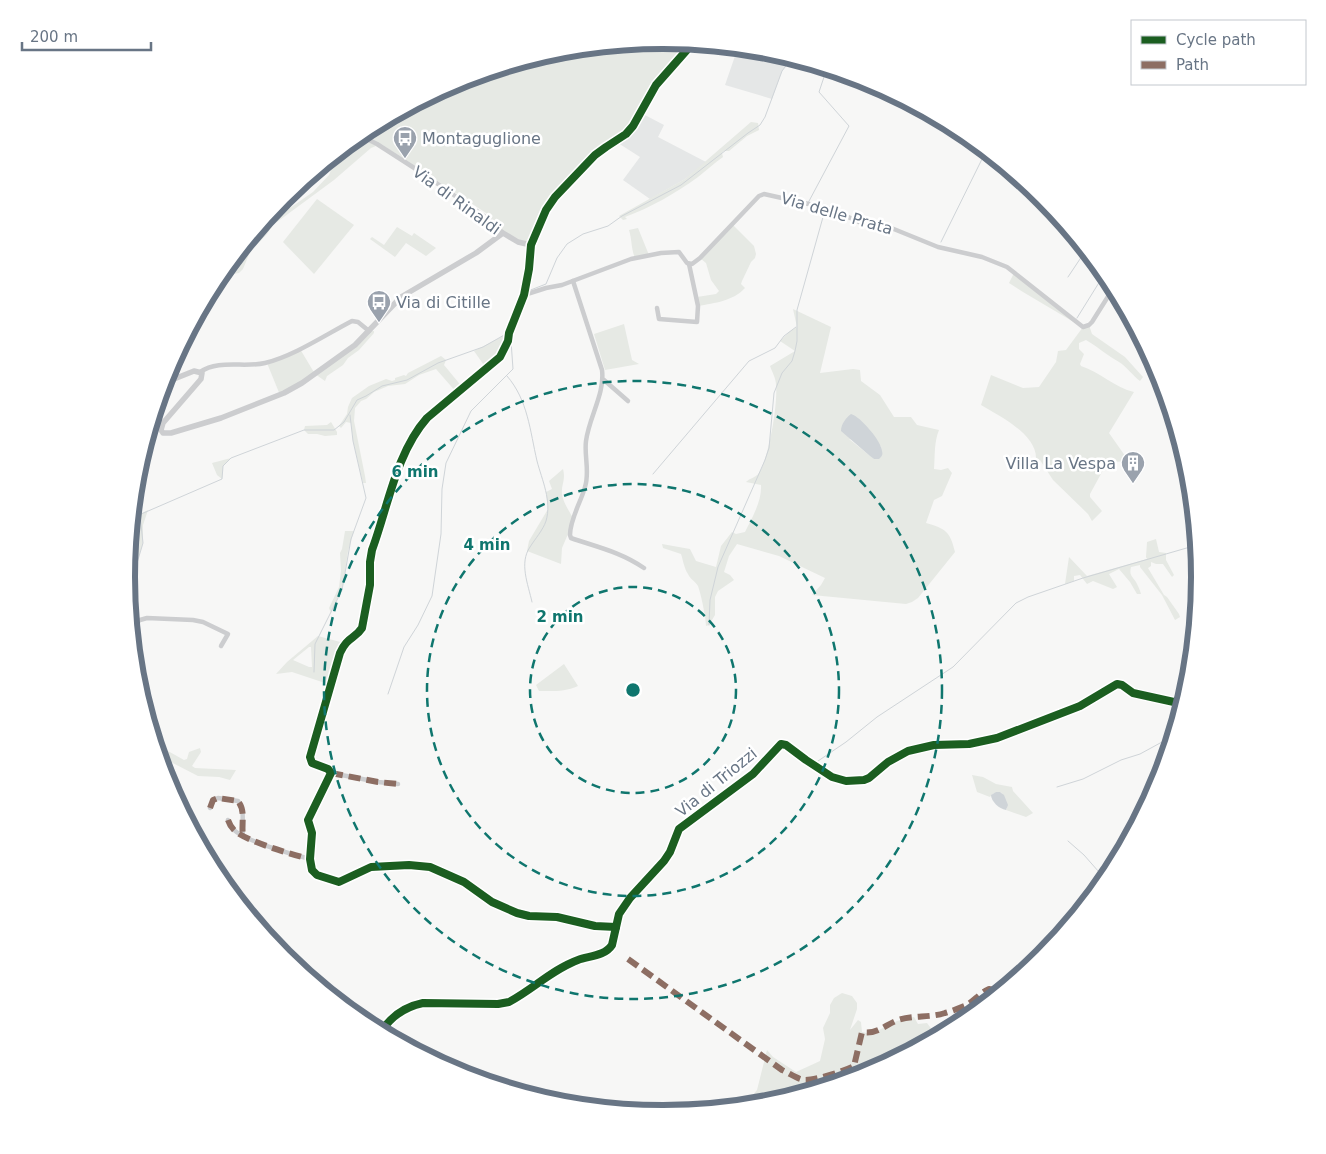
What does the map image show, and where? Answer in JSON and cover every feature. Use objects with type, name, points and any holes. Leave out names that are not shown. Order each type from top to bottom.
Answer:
[{"type":"street","points":[[398,784],[331,773],[328,769],[310,761],[311,750],[340,652],[348,639],[359,632],[364,622],[370,585],[372,550],[401,461],[420,426],[427,418],[500,357],[504,351],[524,295],[531,245],[546,210],[555,197],[595,156],[626,134],[633,126],[656,85],[687,50]]},
{"type":"street","name":"Via di Rinaldi","points":[[368,140],[422,173],[487,218],[504,233],[518,242],[531,245]]},
{"type":"street","name":"Via delle Prata","points":[[689,264],[700,258],[759,196],[764,194],[831,209],[859,222],[878,223],[938,246],[982,257],[1007,267],[1083,327],[1092,322],[1109,295]]},
{"type":"street","points":[[200,372],[202,374],[201,378],[163,423],[161,430],[163,433],[171,433],[221,418],[284,393],[302,383],[354,345],[401,297],[476,253],[504,233]]},
{"type":"street","points":[[524,295],[573,281],[631,259],[661,253],[679,252],[689,264],[698,306],[697,322],[659,319],[657,308]]},
{"type":"street","points":[[573,281],[604,380],[586,439],[586,486],[570,535],[571,538],[590,545],[618,552],[644,568]]},
{"type":"street","points":[[173,380],[194,372],[200,372],[212,366],[267,363],[300,349],[352,321],[358,322],[369,331]]},
{"type":"street","points":[[604,380],[628,401]]},
{"type":"street","points":[[137,622],[147,618],[203,622],[228,634],[222,646]]},
{"type":"street","name":"Via di Triozzi","points":[[385,1026],[389,1020],[414,1005],[423,1003],[498,1004],[509,1002],[564,966],[610,949],[619,914],[630,898],[664,861],[670,852],[679,829],[753,774],[781,744],[786,745],[832,777],[846,781],[864,780],[888,762],[908,751],[934,745],[969,744],[997,738],[1080,706],[1117,684],[1122,685],[1133,693],[1176,702]]},
{"type":"street","points":[[331,773],[308,820],[312,833],[310,859],[312,870],[316,875],[339,882],[371,868],[409,865],[430,867],[464,882],[492,902],[517,914],[557,917],[595,926],[616,927]]},
{"type":"street","points":[[210,808],[213,800],[218,798],[238,801],[242,805],[244,813],[243,836]]},
{"type":"street","points":[[228,820],[234,830],[243,836],[310,859]]},
{"type":"shaded area","points":[[663,49],[680,49],[684,52],[665,74],[633,126],[606,147],[555,197],[531,245],[504,233],[486,213],[381,144],[371,148],[334,180],[273,225],[250,252],[243,269],[239,273],[233,274],[232,273],[244,255],[283,209],[290,208],[313,192],[329,175],[331,170],[367,140],[399,120],[429,103],[493,77],[526,67],[594,53]]},
{"type":"shaded area","points":[[728,53],[787,64],[782,71],[772,99],[725,85],[735,56]]},
{"type":"shaded area","points":[[641,113],[664,125],[658,137],[706,162],[685,179],[650,199],[623,180],[640,157],[615,141]]},
{"type":"shaded area","points":[[751,122],[758,123],[759,130],[747,136],[729,151],[724,151],[722,153],[723,157],[698,177],[663,200],[625,217],[627,219],[623,220],[619,216],[685,179]]},
{"type":"shaded area","points":[[317,199],[354,225],[314,274],[283,242]]},
{"type":"shaded area","points":[[732,224],[754,246],[756,254],[741,284],[745,288],[729,299],[698,306],[697,297],[716,294],[719,291],[711,280],[706,263],[700,258]]},
{"type":"shaded area","points":[[397,227],[412,236],[414,233],[436,248],[426,256],[406,243],[395,257],[370,239],[372,237],[384,245]]},
{"type":"shaded area","points":[[638,228],[649,255],[635,258],[629,230]]},
{"type":"shaded area","points":[[1014,273],[1077,324],[1009,283]]},
{"type":"shaded area","points":[[793,309],[831,327],[820,373],[853,369],[860,370],[861,381],[880,395],[894,417],[911,417],[917,425],[939,430],[935,444],[934,469],[948,468],[952,473],[942,496],[934,500],[926,523],[943,529],[949,535],[955,552],[918,598],[906,604],[812,595],[825,578],[779,556],[737,544],[729,556],[724,572],[734,580],[718,591],[715,597],[715,615],[709,625],[706,626],[698,586],[687,572],[681,554],[663,548],[662,544],[690,549],[696,561],[716,567],[721,546],[732,532],[736,534],[745,532],[756,509],[761,491],[761,485],[746,482],[759,473],[763,465],[774,417],[776,382],[770,366],[795,351],[780,341],[797,327]],"holes":[[[849,439],[881,446],[882,455],[874,459]]]},
{"type":"shaded area","points":[[624,324],[632,360],[639,364],[605,370],[594,334]]},
{"type":"shaded area","points":[[1089,325],[1092,334],[1125,357],[1143,377],[1140,381],[1122,364],[1086,340],[1079,343],[1079,349],[1084,354],[1081,366],[1120,387],[1134,392],[1109,433],[1128,460],[1131,461],[1112,462],[1102,472],[1090,497],[1102,511],[1092,521],[1088,514],[1053,480],[1040,460],[1036,459],[1035,450],[1024,434],[1007,420],[981,405],[991,375],[1023,388],[1039,387],[1056,362],[1058,351],[1066,350],[1083,327]]},
{"type":"shaded area","points":[[369,331],[374,331],[359,350],[348,358],[343,365],[327,376],[325,381],[315,374]]},
{"type":"shaded area","points":[[509,333],[504,351],[486,368],[474,351]]},
{"type":"shaded area","points":[[300,349],[315,374],[280,395],[267,363]]},
{"type":"shaded area","points":[[441,356],[446,360],[444,365],[463,388],[457,393],[436,369],[419,375],[405,384],[388,386],[374,392],[355,408],[354,421],[366,483],[363,483],[353,441],[351,423],[346,422],[341,428],[339,426],[347,414],[352,398],[369,386],[386,379],[392,381],[395,378],[406,376],[408,373]]},
{"type":"shaded area","points":[[851,414],[865,424],[875,436],[881,447],[882,456],[879,459],[874,459],[841,431],[844,421]]},
{"type":"shaded area","points":[[331,422],[337,435],[308,434],[304,430],[305,426],[327,425]]},
{"type":"shaded area","points":[[231,458],[223,466],[222,479],[217,475],[212,463]]},
{"type":"shaded area","points":[[563,469],[563,497],[574,520],[562,548],[561,564],[527,551],[529,541],[548,509],[546,492],[552,489],[549,481]]},
{"type":"shaded area","points":[[148,510],[143,525],[143,543],[135,569],[136,542],[138,515]]},
{"type":"shaded area","points":[[345,531],[354,531],[348,551],[343,585],[331,613],[329,608],[339,587],[341,571],[340,553]]},
{"type":"shaded area","points":[[1156,539],[1159,552],[1166,553],[1166,560],[1174,575],[1172,577],[1163,564],[1151,562],[1151,566],[1148,568],[1164,595],[1179,614],[1180,617],[1175,620],[1162,595],[1140,565],[1131,567],[1130,572],[1141,594],[1137,594],[1119,569],[1109,574],[1117,587],[1113,589],[1093,581],[1087,584],[1080,575],[1074,576],[1074,581],[1065,584],[1069,557],[1087,576],[1147,559],[1147,542]]},
{"type":"shaded area","points":[[318,636],[344,643],[331,685],[292,672],[276,674],[287,662]],"holes":[[[309,647],[311,647],[312,667],[293,660]]]},
{"type":"shaded area","points":[[564,664],[578,686],[564,690],[539,691],[536,685]]},
{"type":"shaded area","points":[[200,748],[201,752],[192,766],[195,768],[236,770],[230,780],[219,777],[198,776],[168,761],[164,749],[184,760],[187,759],[189,752]]},
{"type":"shaded area","points":[[972,775],[983,777],[996,784],[1012,787],[1013,791],[1033,813],[1026,817],[1006,810],[1002,793],[992,794],[990,797],[977,792]]},
{"type":"shaded area","points":[[996,792],[1004,795],[1008,805],[1006,810],[992,800],[991,795]]},
{"type":"shaded area","points":[[842,993],[852,996],[857,1003],[857,1009],[850,1030],[858,1020],[861,1022],[862,1032],[871,1034],[897,1021],[914,1017],[918,1024],[927,1023],[933,1031],[897,1051],[833,1077],[800,1087],[743,1099],[753,1095],[757,1090],[767,1050],[773,1057],[796,1072],[820,1061],[825,1039],[823,1028],[834,998]]},
{"type":"waterway","points":[[528,291],[546,284],[557,258],[567,244],[583,234],[608,226],[622,216],[681,185],[760,125],[765,117],[782,71],[787,64]]},
{"type":"waterway","points":[[808,203],[849,126],[819,92],[825,75]]},
{"type":"waterway","points":[[941,242],[983,157]]},
{"type":"waterway","points":[[709,625],[710,600],[718,567],[769,448],[774,393],[782,373],[792,361],[795,351],[797,341],[797,310],[825,210]]},
{"type":"waterway","points":[[1068,277],[1082,255]]},
{"type":"waterway","points":[[1077,318],[1100,281]]},
{"type":"waterway","points":[[388,694],[404,647],[418,625],[432,596],[441,534],[442,489],[446,463],[471,411],[513,369],[511,341],[515,322]]},
{"type":"waterway","points":[[653,474],[749,361],[775,348],[784,336],[796,327]]},
{"type":"waterway","points":[[138,515],[222,479],[223,466],[231,458],[304,430],[334,430],[344,422],[357,400],[382,386],[407,380],[438,363],[483,347],[506,334]]},
{"type":"waterway","points":[[507,376],[520,395],[524,406],[548,506],[546,521],[530,547],[525,560],[525,574],[532,602]]},
{"type":"waterway","points":[[314,672],[315,644],[342,590],[351,539],[366,498],[353,441],[350,415]]},
{"type":"waterway","points":[[135,569],[143,543],[140,515]]},
{"type":"waterway","points":[[818,761],[846,742],[877,717],[953,667],[1016,603],[1083,578],[1190,547]]},
{"type":"waterway","points":[[1057,787],[1083,779],[1121,760],[1140,754],[1165,740]]},
{"type":"waterway","points":[[1068,841],[1100,873]]},
{"type":"marked path","points":[[331,773],[398,784]]},
{"type":"marked path","points":[[210,808],[213,800],[218,798],[238,801],[243,813],[243,836]]},
{"type":"marked path","points":[[228,820],[234,830],[248,839],[310,859]]},
{"type":"marked path","points":[[628,959],[782,1070],[804,1080],[829,1075],[854,1066],[862,1032],[876,1031],[904,1018],[939,1015],[967,1005],[983,992],[992,990]]},
{"type":"cycle path","points":[[616,927],[595,926],[557,917],[529,916],[517,913],[492,902],[464,882],[430,867],[409,865],[371,867],[339,882],[317,875],[312,870],[310,859],[312,833],[308,820],[331,773],[328,769],[312,763],[310,757],[340,653],[345,644],[362,628],[370,585],[372,550],[394,481],[408,447],[416,432],[427,418],[500,357],[508,341],[509,333],[524,295],[531,245],[546,210],[555,197],[595,155],[626,134],[633,126],[656,85],[687,50]]},
{"type":"cycle path","points":[[386,1026],[399,1013],[423,1003],[498,1004],[509,1002],[569,964],[609,949],[612,945],[619,914],[630,898],[664,861],[670,852],[679,829],[753,774],[781,744],[786,745],[832,777],[846,781],[864,780],[888,762],[908,751],[934,745],[969,744],[997,738],[1080,706],[1117,684],[1122,685],[1133,693],[1176,702]]},
{"type":"place","name":"Montaguglione","points":[[405,159]]},
{"type":"place","name":"Via di Citille","points":[[379,323]]},
{"type":"place","name":"Villa La Vespa","points":[[1133,484]]}]
